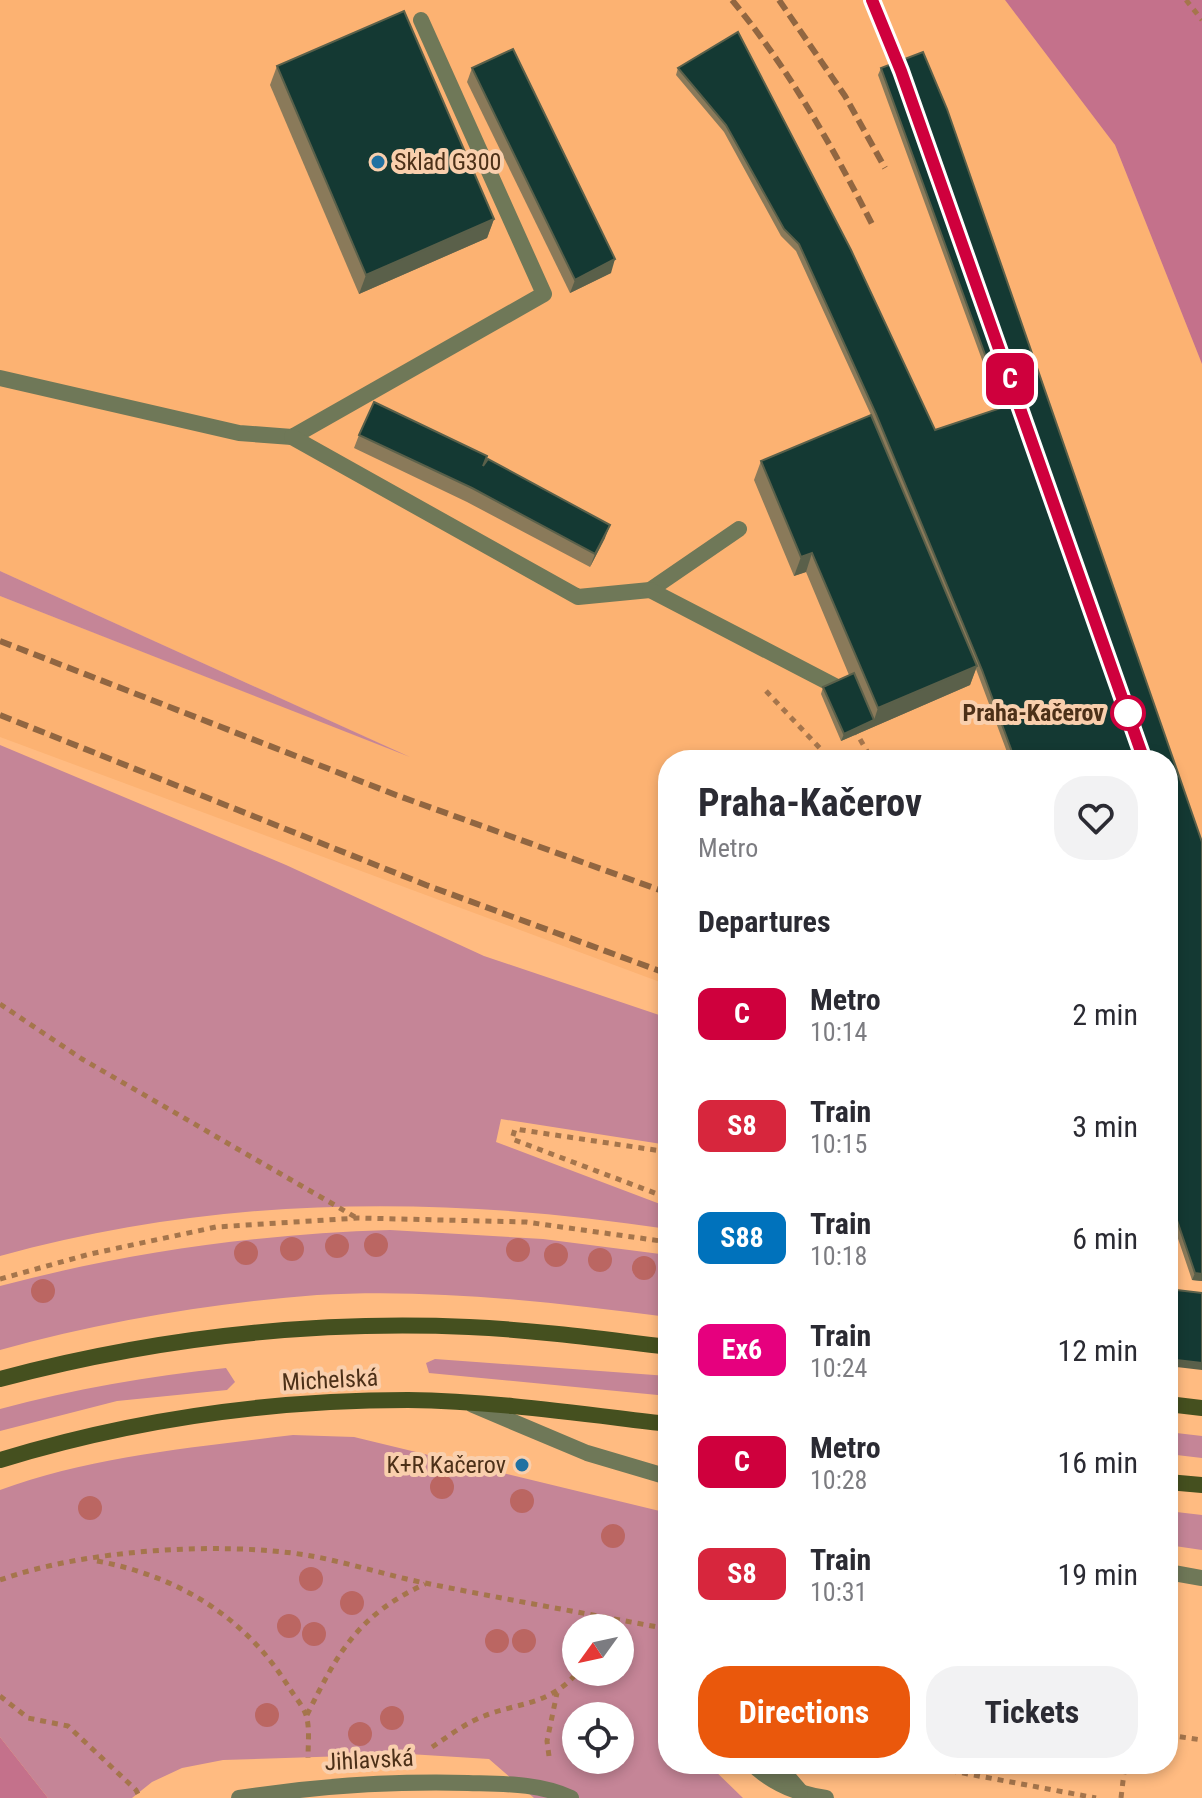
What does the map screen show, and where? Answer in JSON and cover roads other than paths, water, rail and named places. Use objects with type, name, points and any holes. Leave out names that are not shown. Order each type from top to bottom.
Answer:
[{"type":"main road","points":[[0,1379],[120,1350],[186,1339],[350,1326],[502,1329],[658,1346]]},
{"type":"main road","name":"Michelská","points":[[0,1460],[102,1434],[207,1414],[373,1401],[472,1404],[658,1423]]},
{"type":"main road","points":[[1178,1405],[1202,1408]]},
{"type":"main road","points":[[1178,1483],[1202,1485]]},
{"type":"street","points":[[292,437],[544,294],[421,20]]},
{"type":"street","points":[[0,378],[239,433],[292,437],[578,597],[650,590],[739,529]]},
{"type":"street","points":[[650,590],[837,687]]},
{"type":"street","points":[[472,1404],[587,1453],[658,1474]]},
{"type":"street","points":[[1178,1574],[1202,1578]]},
{"type":"street","points":[[764,1774],[772,1781],[804,1794],[826,1798]]},
{"type":"street","points":[[787,1774],[804,1794]]},
{"type":"street","name":"Jihlavská","points":[[239,1798],[309,1787],[408,1781],[444,1790],[503,1784],[553,1789],[571,1798]]},
{"type":"railway","points":[[732,0],[772,53],[808,109],[873,226]]},
{"type":"railway","points":[[779,0],[845,96],[885,168]]},
{"type":"railway","points":[[0,641],[396,795],[658,889]]},
{"type":"railway","points":[[0,715],[426,885],[658,970]]},
{"type":"metro line","name":"C","points":[[872,0],[901,71],[1140,750]]},
{"type":"place","name":"Sklad G300","points":[[378,162]]},
{"type":"place","name":"Praha-Kačerov","points":[[1128,713]]},
{"type":"place","name":"K+R Kačerov","points":[[522,1465]]}]
